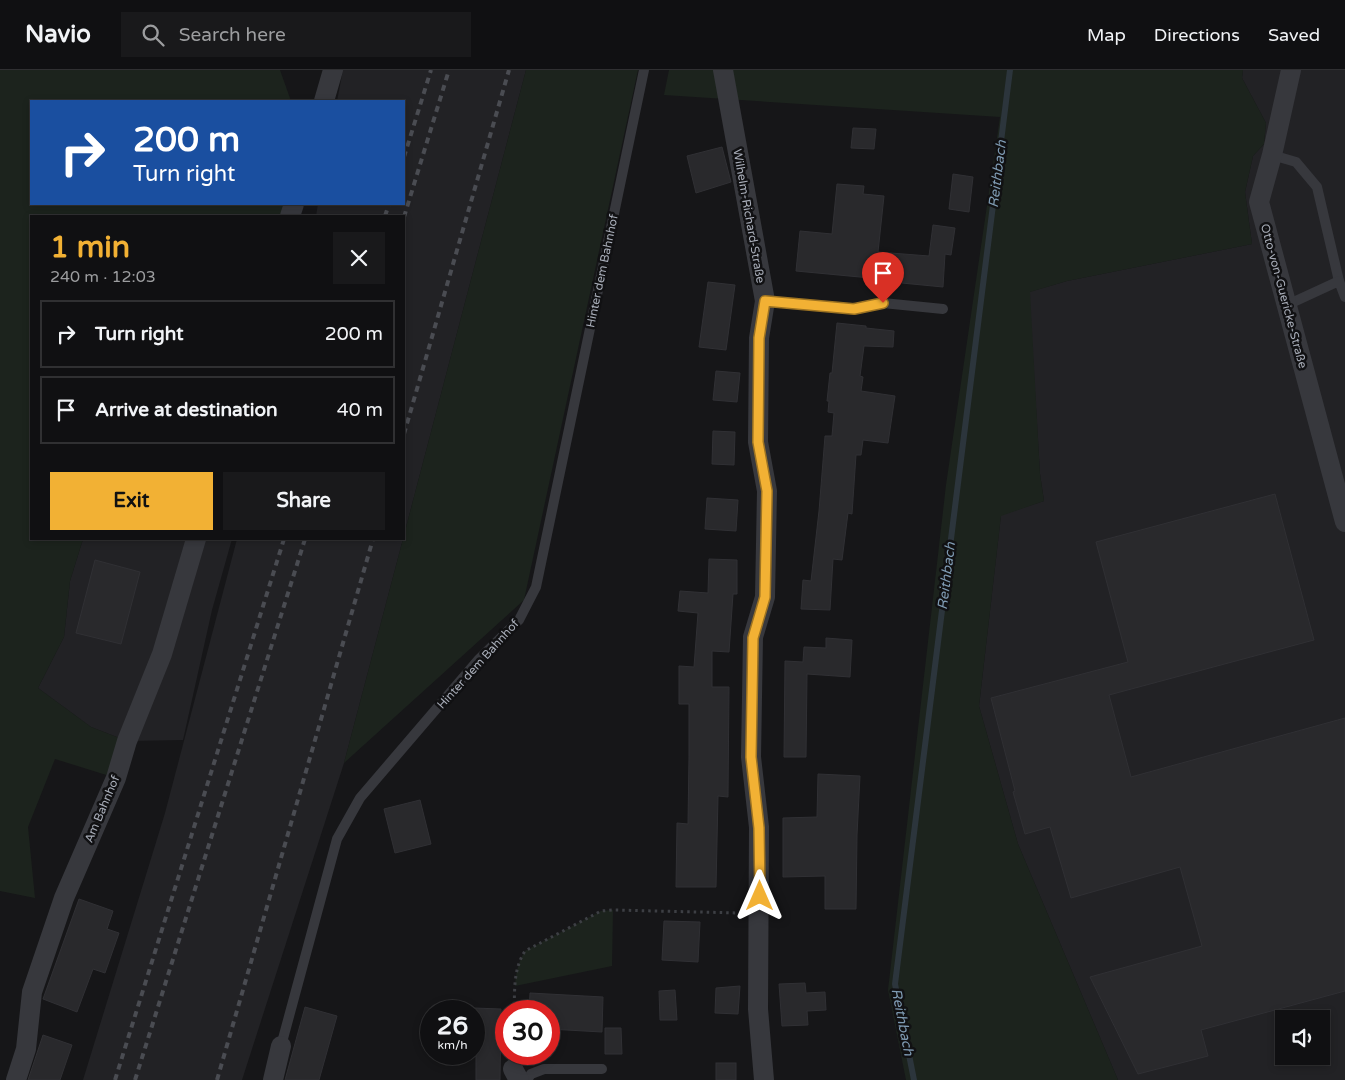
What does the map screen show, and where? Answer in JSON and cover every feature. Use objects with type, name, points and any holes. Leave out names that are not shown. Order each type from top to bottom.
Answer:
[{"type":"street","points":[[324,100],[333,70]]},
{"type":"street","name":"Wilhelm-Richard-Straße","points":[[723,70],[765,301],[759,338],[758,442],[767,491],[765,597],[753,638],[751,757],[759,828],[758,1009],[764,1080]]},
{"type":"street","name":"Otto-von-Guericke-Straße","points":[[1291,70],[1272,155],[1259,202],[1341,492],[1345,522]]},
{"type":"street","name":"Am Bahnhof","points":[[16,1080],[26,1049],[32,992],[64,898],[116,778],[127,741],[162,654],[196,540]]},
{"type":"street","name":"Hinter dem Bahnhof","points":[[273,1080],[282,1046]]},
{"type":"lane","name":"Hinter dem Bahnhof","points":[[282,1046],[337,839],[360,798],[479,659],[518,620],[536,587],[644,70]]},
{"type":"lane","points":[[1272,155],[1296,162],[1317,187],[1339,280],[1345,297]]},
{"type":"lane","points":[[1287,305],[1339,280]]},
{"type":"lane","points":[[765,301],[854,309],[883,303],[943,309]]},
{"type":"lane","points":[[520,1076],[544,1069],[602,1069]]},
{"type":"path","points":[[515,1000],[516,970],[525,951],[601,911],[760,913]]},
{"type":"shaded area","points":[[0,70],[280,70],[291,100],[30,100],[30,205],[288,205],[284,215],[30,215],[30,540],[83,540],[70,581],[64,637],[38,688],[91,727],[127,741],[116,778],[55,759],[28,827],[35,898],[0,891]]},
{"type":"shaded area","points":[[343,70],[526,70],[405,531],[405,215],[316,215],[318,205],[405,205],[405,100],[337,100]]},
{"type":"shaded area","points":[[526,70],[638,70],[524,600],[344,763],[403,540],[405,540],[405,531]]},
{"type":"shaded area","points":[[669,70],[1243,70],[1242,78],[1266,123],[1264,144],[1253,156],[1245,192],[1252,244],[1067,281],[1030,292],[1040,474],[1044,501],[1001,516],[979,706],[1018,844],[1118,1080],[906,1080],[888,990],[946,485],[1000,117],[664,95]]},
{"type":"shaded area","points":[[1243,70],[1345,70],[1345,1080],[1118,1080],[1018,844],[979,706],[1001,515],[1044,501],[1040,474],[1029,292],[1067,281],[1252,244],[1245,192],[1253,156],[1264,144],[1266,123],[1242,78]]},
{"type":"shaded area","points":[[83,540],[232,540],[212,610],[183,740],[127,741],[91,727],[38,688],[64,637],[70,581]]},
{"type":"shaded area","points":[[237,540],[403,540],[344,763],[242,1080],[83,1080],[165,813]]},
{"type":"shaded area","points":[[613,910],[612,966],[515,986],[518,968],[525,951],[601,911]]},
{"type":"building","points":[[853,128],[876,129],[874,149],[851,148]]},
{"type":"building","points":[[722,147],[731,182],[696,193],[687,156]]},
{"type":"building","points":[[953,174],[973,177],[969,212],[949,209]]},
{"type":"building","points":[[837,184],[864,186],[863,194],[884,196],[878,252],[929,256],[933,225],[955,228],[951,255],[945,254],[943,287],[796,271],[800,231],[832,234]]},
{"type":"building","points":[[708,282],[735,285],[726,350],[699,347]]},
{"type":"building","points":[[837,323],[894,331],[893,347],[864,346],[860,376],[863,377],[861,391],[895,396],[888,443],[863,440],[861,455],[856,455],[852,514],[848,513],[842,560],[833,559],[830,610],[801,609],[803,580],[811,581],[825,436],[832,436],[834,413],[828,412],[829,401],[827,401]]},
{"type":"building","points":[[716,371],[740,373],[737,402],[713,400]]},
{"type":"building","points":[[713,431],[735,432],[734,465],[712,464]]},
{"type":"building","points":[[1275,494],[1314,640],[1109,695],[1131,777],[1345,718],[1345,991],[1201,1030],[1208,1056],[1138,1074],[1090,977],[1202,946],[1180,867],[1071,898],[1050,827],[1025,834],[991,698],[1128,662],[1096,542]]},
{"type":"building","points":[[707,498],[738,500],[736,531],[705,529]]},
{"type":"building","points":[[709,559],[737,560],[737,594],[733,594],[729,652],[712,651],[712,687],[729,687],[728,797],[718,796],[716,887],[676,887],[677,823],[688,824],[689,756],[689,704],[679,704],[679,666],[694,667],[698,613],[678,611],[680,591],[708,593]]},
{"type":"building","points":[[95,560],[140,572],[121,644],[76,633]]},
{"type":"building","points":[[826,638],[852,640],[850,677],[807,674],[806,757],[784,757],[785,661],[803,662],[804,647],[826,648]]},
{"type":"building","points":[[818,774],[860,776],[856,909],[825,909],[825,876],[783,877],[783,818],[817,817]]},
{"type":"building","points":[[420,800],[431,844],[395,853],[384,809]]},
{"type":"building","points":[[79,899],[113,911],[107,929],[119,933],[105,973],[93,969],[77,1012],[43,999]]},
{"type":"building","points":[[664,921],[700,922],[698,962],[662,960]]},
{"type":"building","points":[[805,983],[806,993],[825,992],[826,1010],[807,1011],[808,1025],[782,1026],[779,984]]},
{"type":"building","points":[[740,986],[738,1014],[715,1013],[716,988]]},
{"type":"building","points":[[675,990],[677,1020],[660,1020],[659,991]]},
{"type":"building","points":[[530,993],[603,997],[602,1032],[560,1030],[560,1000],[530,1000]]},
{"type":"building","points":[[305,1007],[337,1016],[319,1080],[285,1080]]},
{"type":"building","points":[[485,1008],[495,1009],[495,1065],[500,1065],[500,1080],[476,1080],[476,1065],[485,1065]]},
{"type":"building","points":[[605,1028],[621,1028],[622,1054],[605,1054]]},
{"type":"building","points":[[43,1035],[72,1045],[60,1080],[28,1080]]},
{"type":"building","points":[[716,1063],[736,1063],[736,1080],[716,1080]]},
{"type":"waterway","name":"Reithbach","points":[[914,1080],[895,984],[1010,70]]},
{"type":"railway","points":[[405,154],[431,70]]},
{"type":"railway","points":[[405,215],[449,70]]},
{"type":"railway","points":[[405,431],[509,70]]},
{"type":"railway","points":[[385,215],[389,205]]},
{"type":"railway","points":[[115,1080],[284,540]]},
{"type":"railway","points":[[135,1080],[305,540]]},
{"type":"railway","points":[[217,1080],[373,540]]},
{"type":"route","points":[[760,896],[759,828],[751,757],[753,638],[765,597],[767,491],[758,442],[759,338],[765,301],[854,309],[883,303]]}]
